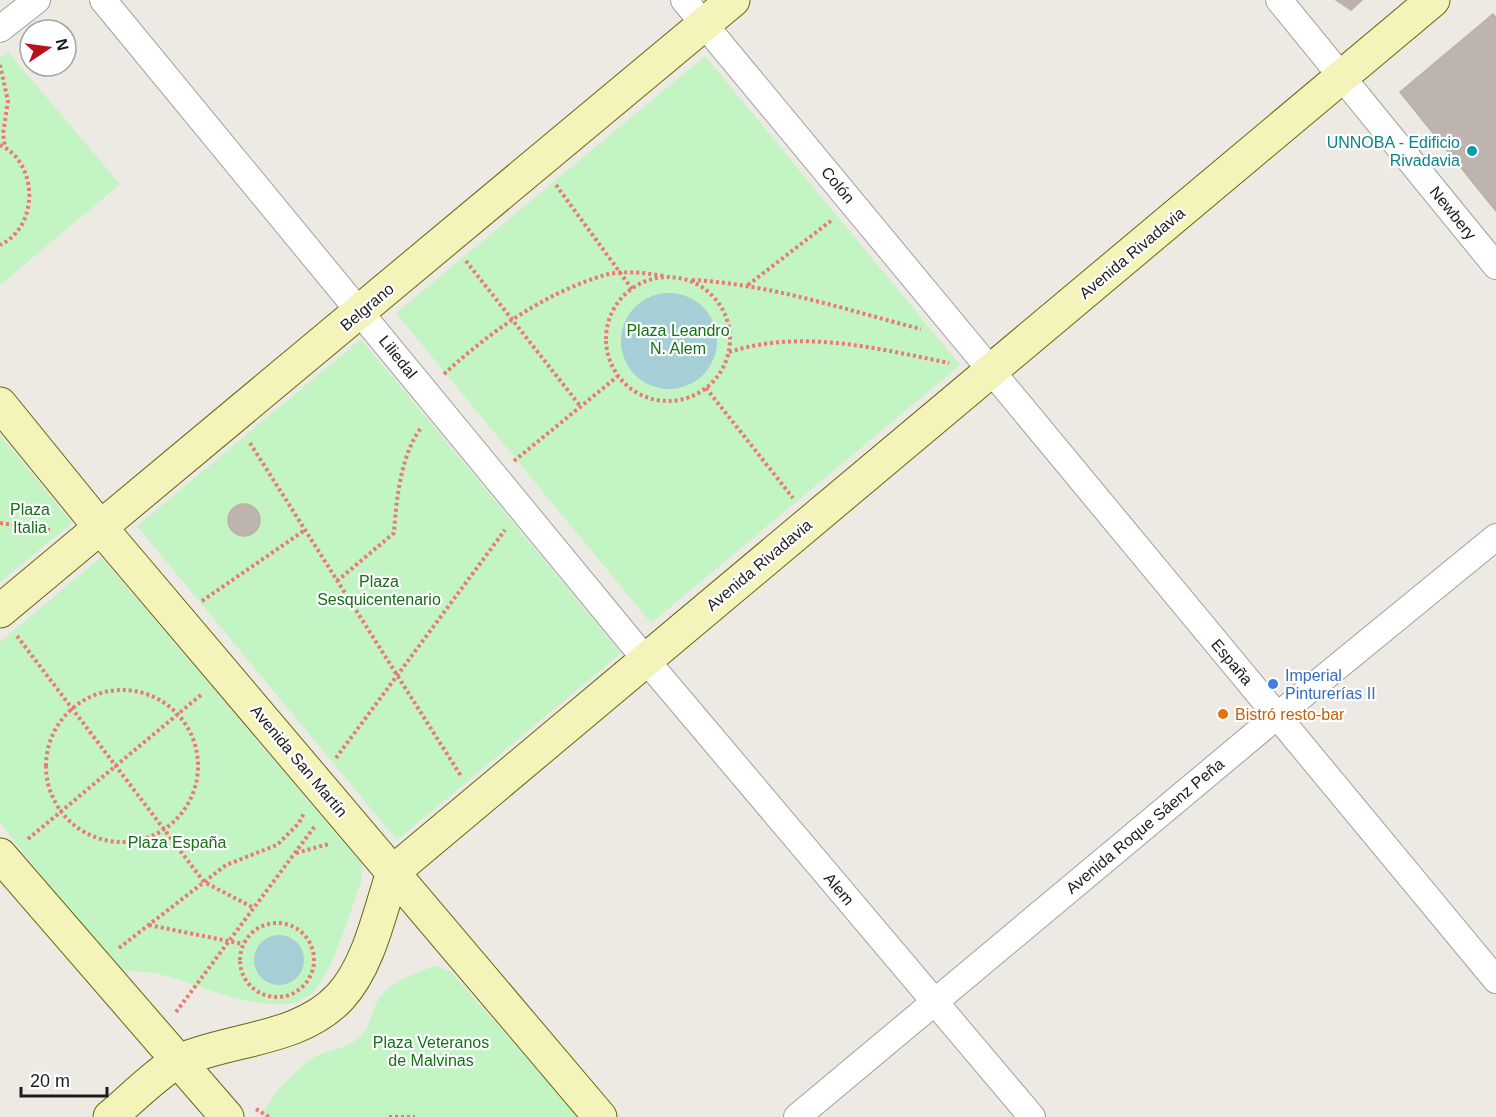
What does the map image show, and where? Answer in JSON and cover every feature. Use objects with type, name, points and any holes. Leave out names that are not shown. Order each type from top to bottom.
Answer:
[{"type":"main road","name":"Belgrano","points":[[7,622],[100,527],[540,163],[694,12],[733,0]]},
{"type":"main road","name":"Avenida Rivadavia","points":[[393,872],[1433,0]]},
{"type":"main road","name":"Avenida San Martín","points":[[0,404],[100,527],[600,1117]]},
{"type":"main road","points":[[2,857],[227,1117]]},
{"type":"main road","points":[[110,1117],[178,1061],[306,1023],[340,996],[365,956],[393,872]]},
{"type":"street","points":[[0,29],[37,0]]},
{"type":"street","name":"Liliedal","points":[[103,0],[646,660]]},
{"type":"street","name":"Newbery","points":[[1279,0],[1343,75],[1496,266]]},
{"type":"street","name":"Colón","points":[[694,12],[854,203],[990,371]]},
{"type":"street","name":"España","points":[[990,371],[1496,980]]},
{"type":"street","name":"Avenida Roque Sáenz Peña","points":[[797,1117],[1276,716],[1496,537]]},
{"type":"street","name":"Alem","points":[[646,660],[1032,1117]]},
{"type":"path","points":[[0,65],[8,101],[2,146],[19,160],[27,176],[30,195],[27,213],[19,229],[0,245]]},
{"type":"path","points":[[540,163],[632,289]]},
{"type":"path","points":[[747,286],[854,203]]},
{"type":"path","points":[[448,239],[581,407]]},
{"type":"path","points":[[337,580],[394,533],[397,495],[405,465],[432,398],[481,341],[554,296],[606,274],[643,272],[688,280],[747,286],[966,341]]},
{"type":"path","points":[[669,277],[649,280],[632,289],[619,303],[609,320],[610,359],[618,376],[634,391],[654,400],[675,402],[695,396],[713,383],[725,365],[730,344],[728,323],[719,303],[705,290],[688,280]]},
{"type":"path","points":[[728,353],[752,345],[810,340],[874,348],[990,371]]},
{"type":"path","points":[[496,476],[618,376]]},
{"type":"path","points":[[705,388],[812,521]]},
{"type":"path","points":[[233,417],[477,801]]},
{"type":"path","points":[[157,1037],[254,908],[398,676],[521,507]]},
{"type":"path","points":[[177,618],[305,530]]},
{"type":"path","points":[[7,622],[204,882],[254,908]]},
{"type":"path","points":[[2,857],[226,675]]},
{"type":"path","points":[[128,689],[152,695],[178,714],[188,727],[196,749],[198,774],[192,797],[177,819],[155,835],[130,842],[104,840],[80,830],[61,811],[49,788],[46,761],[51,738],[63,717],[72,709],[82,701],[104,691],[128,689]]},
{"type":"path","points":[[96,966],[226,866],[277,845],[326,792]]},
{"type":"path","points":[[271,922],[294,926],[311,943],[315,955],[314,968],[309,980],[301,989],[290,995],[277,997],[264,995],[253,989],[245,979],[240,962],[243,944],[250,934],[271,922]]},
{"type":"path","points":[[148,925],[243,944]]},
{"type":"path","points":[[389,1117],[415,1117]]},
{"type":"green space","points":[[8,52],[18,64],[18,78],[30,78],[120,184],[0,285],[0,58]]},
{"type":"green space","name":"Plaza Leandro N. Alem","points":[[705,56],[960,365],[651,623],[396,313]]},
{"type":"green space","name":"Plaza Sesquicentenario","points":[[361,339],[621,653],[397,840],[137,526]]},
{"type":"green space","name":"Plaza Italia","points":[[0,435],[72,523],[0,582]]},
{"type":"green space","name":"Plaza España","points":[[101,557],[362,864],[362,880],[329,967],[315,990],[301,1000],[283,1004],[262,1003],[240,999],[159,974],[114,968],[0,823],[0,642]]},
{"type":"green space","name":"Plaza Veteranos de Malvinas","points":[[435,966],[450,971],[578,1117],[264,1117],[265,1110],[275,1094],[307,1062],[318,1055],[347,1045],[363,1034],[377,1002],[388,989],[403,979]]},
{"type":"water","points":[[669,293],[687,297],[703,307],[713,323],[717,341],[713,359],[703,375],[687,385],[669,389],[651,385],[635,375],[625,359],[621,341],[625,323],[635,307],[651,297]]},
{"type":"water","points":[[284,935],[297,942],[303,950],[303,970],[297,978],[289,984],[274,985],[261,978],[255,970],[254,955],[261,942],[269,936]]},
{"type":"building","points":[[1336,0],[1362,0],[1351,10]]},
{"type":"building","name":"UNNOBA - Edificio Rivadavia","points":[[1493,14],[1496,18],[1496,211],[1400,92]]},
{"type":"building","points":[[244,504],[255,509],[260,520],[255,531],[244,536],[233,531],[228,520],[233,509]]},
{"type":"place","name":"UNNOBA - Edificio Rivadavia","points":[[1472,151]]},
{"type":"place","name":"Imperial Pinturerías II","points":[[1273,684]]},
{"type":"place","name":"Bistró resto-bar","points":[[1223,714]]}]
